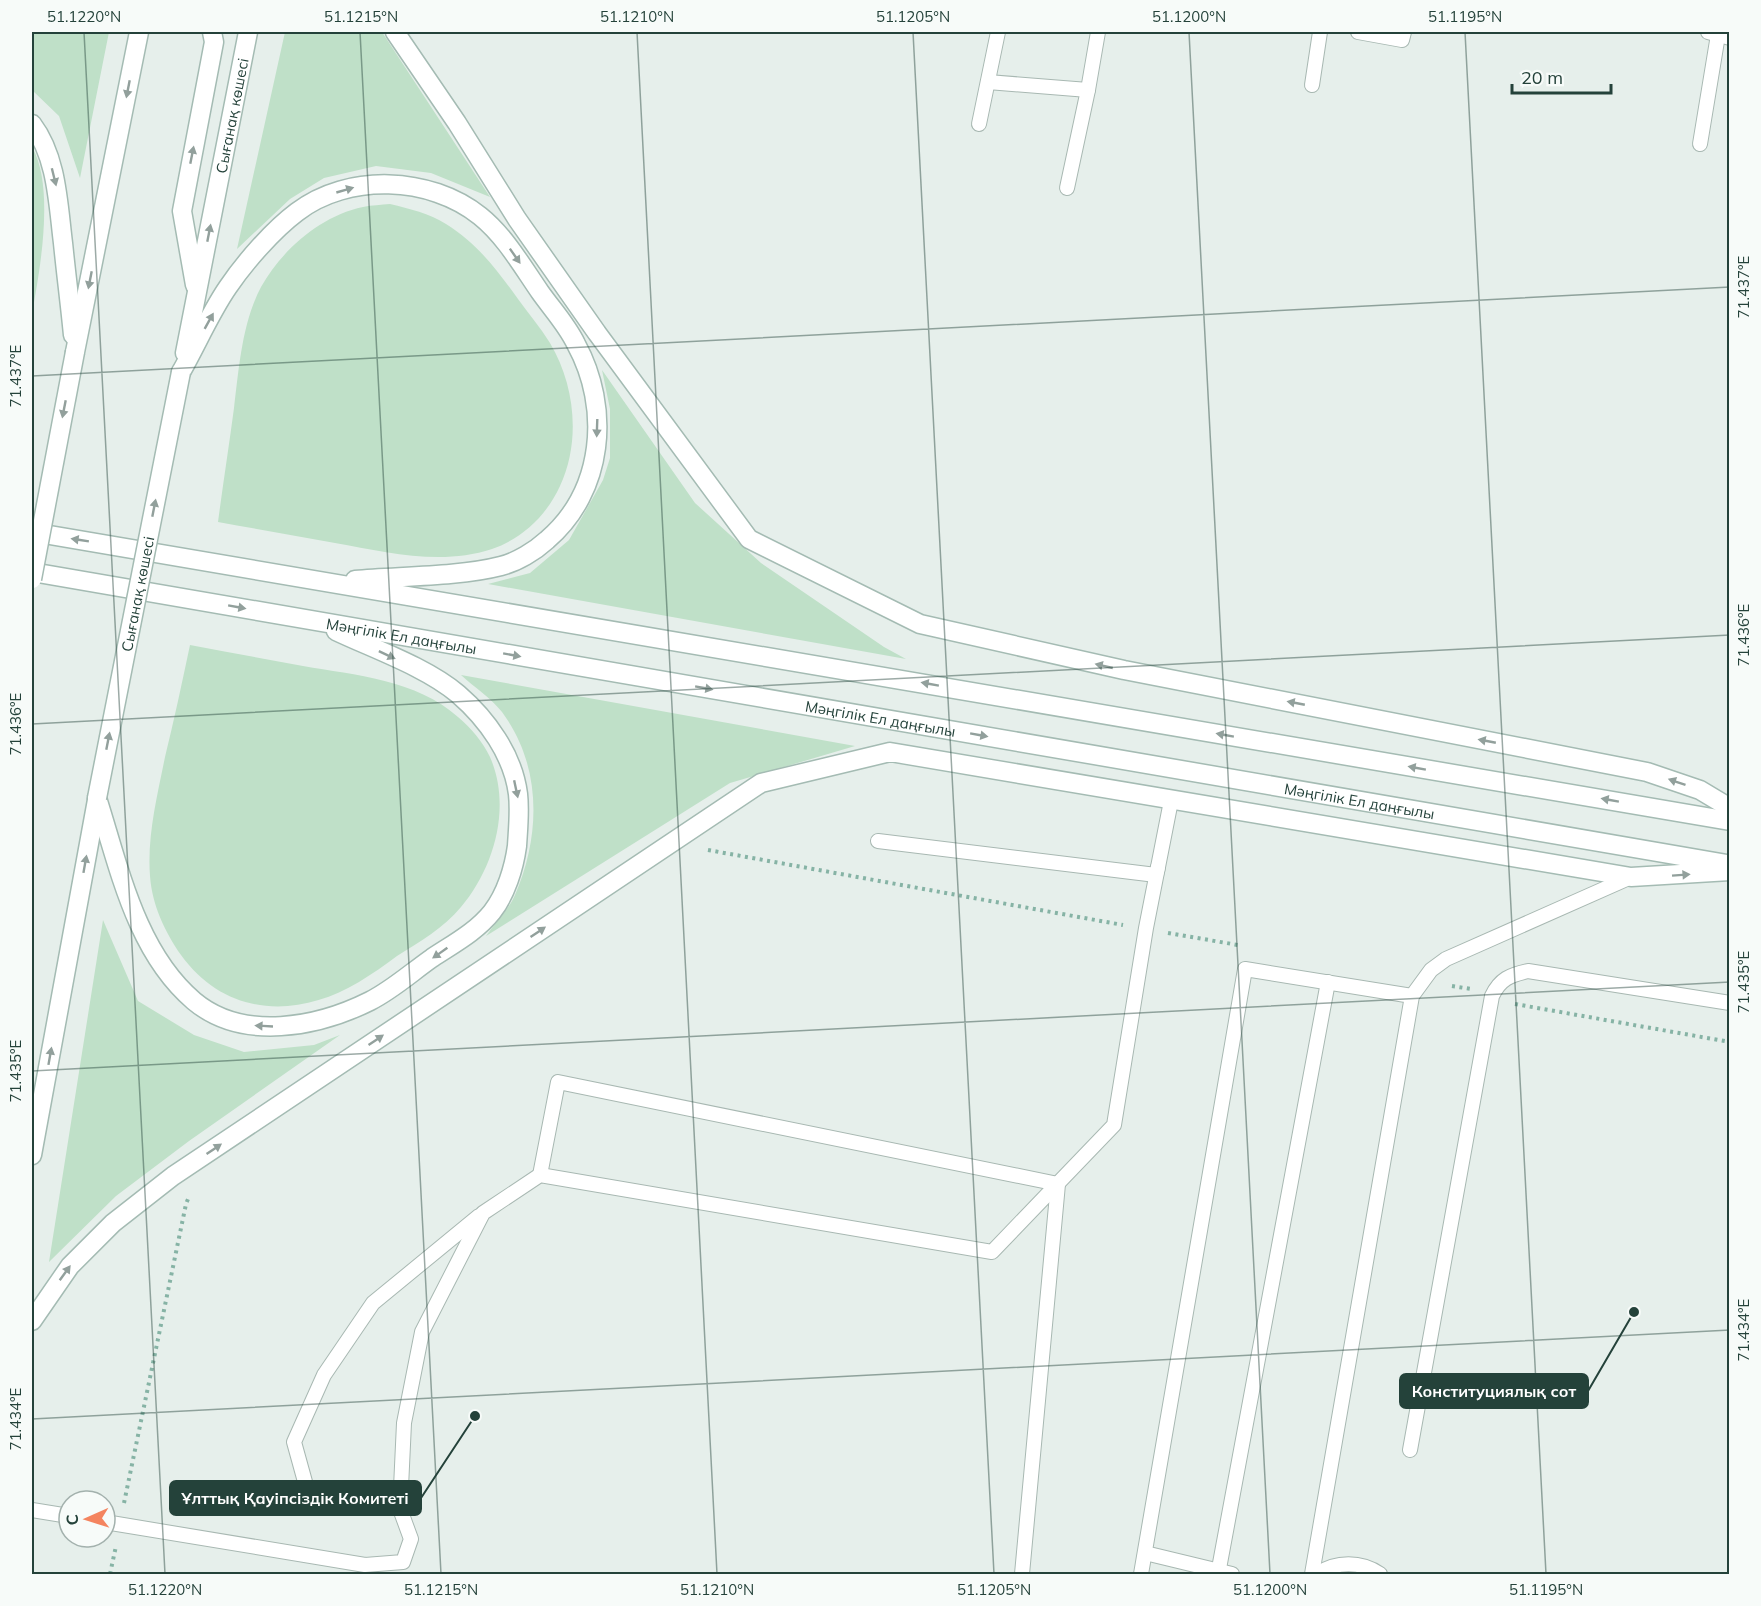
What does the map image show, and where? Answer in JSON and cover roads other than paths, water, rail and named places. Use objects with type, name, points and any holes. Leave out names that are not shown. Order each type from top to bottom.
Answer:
[{"type":"main road","points":[[32,579],[139,32]]},
{"type":"main road","points":[[196,296],[182,211],[214,42],[212,32]]},
{"type":"main road","name":"Сығанақ көшесі","points":[[32,1155],[97,798],[248,32]]},
{"type":"main road","points":[[395,32],[550,267],[749,539],[920,624],[1124,670],[1647,772],[1700,790],[1730,808]]},
{"type":"main road","points":[[32,124],[50,161],[57,189],[75,352]]},
{"type":"main road","points":[[181,372],[228,286],[275,230],[299,210],[328,194],[359,186],[388,184],[418,188],[449,198],[479,215],[500,235],[576,343],[593,389],[597,418],[596,456],[588,486],[571,515],[547,540],[503,566],[474,571],[326,582]]},
{"type":"main road","points":[[32,532],[1730,821]]},
{"type":"main road","name":"Мәңгілік Ел даңғылы","points":[[32,572],[1730,864]]},
{"type":"main road","points":[[97,798],[130,901],[167,973],[195,1002],[222,1017],[243,1024],[271,1027],[338,1016],[372,1000],[478,927],[493,910],[505,889],[515,860],[519,827],[518,793],[509,763],[495,735],[477,711],[434,677],[316,621]]},
{"type":"main road","points":[[32,1321],[70,1266],[113,1223],[173,1176],[761,783],[890,752],[1631,877],[1730,871]]},
{"type":"lane","points":[[980,124],[998,32]]},
{"type":"lane","points":[[1067,188],[1098,32]]},
{"type":"lane","points":[[1312,85],[1320,32]]},
{"type":"lane","points":[[1358,32],[1402,40],[1404,32]]},
{"type":"lane","points":[[1700,144],[1718,35]]},
{"type":"lane","points":[[988,82],[1088,90]]},
{"type":"lane","points":[[878,841],[1156,875],[1171,801]]},
{"type":"lane","points":[[400,1509],[307,1489],[294,1442],[324,1375],[374,1303],[483,1213],[540,1175],[992,1252],[1114,1125],[1146,928],[1171,801]]},
{"type":"lane","points":[[1312,1575],[1412,996],[1431,970],[1446,959],[1631,877]]},
{"type":"lane","points":[[1141,1575],[1245,969],[1412,996]]},
{"type":"lane","points":[[1410,1449],[1492,996],[1498,984],[1511,975],[1528,971],[1730,1003]]},
{"type":"lane","points":[[1218,1573],[1328,982]]},
{"type":"lane","points":[[540,1175],[558,1082],[1058,1184]]},
{"type":"lane","points":[[1022,1575],[1058,1184]]},
{"type":"lane","points":[[117,1524],[364,1570],[403,1562],[411,1539],[400,1509],[404,1423],[422,1332],[483,1213]]},
{"type":"lane","points":[[32,1510],[57,1514]]},
{"type":"lane","points":[[1145,1553],[1233,1575]]},
{"type":"lane","points":[[1317,1575],[1325,1569],[1342,1564],[1359,1565],[1380,1575]]},
{"type":"place","name":"Конституциялық сот","points":[[1634,1312]]},
{"type":"place","name":"Ұлттық Қауіпсіздік Комитеті","points":[[475,1416]]}]
